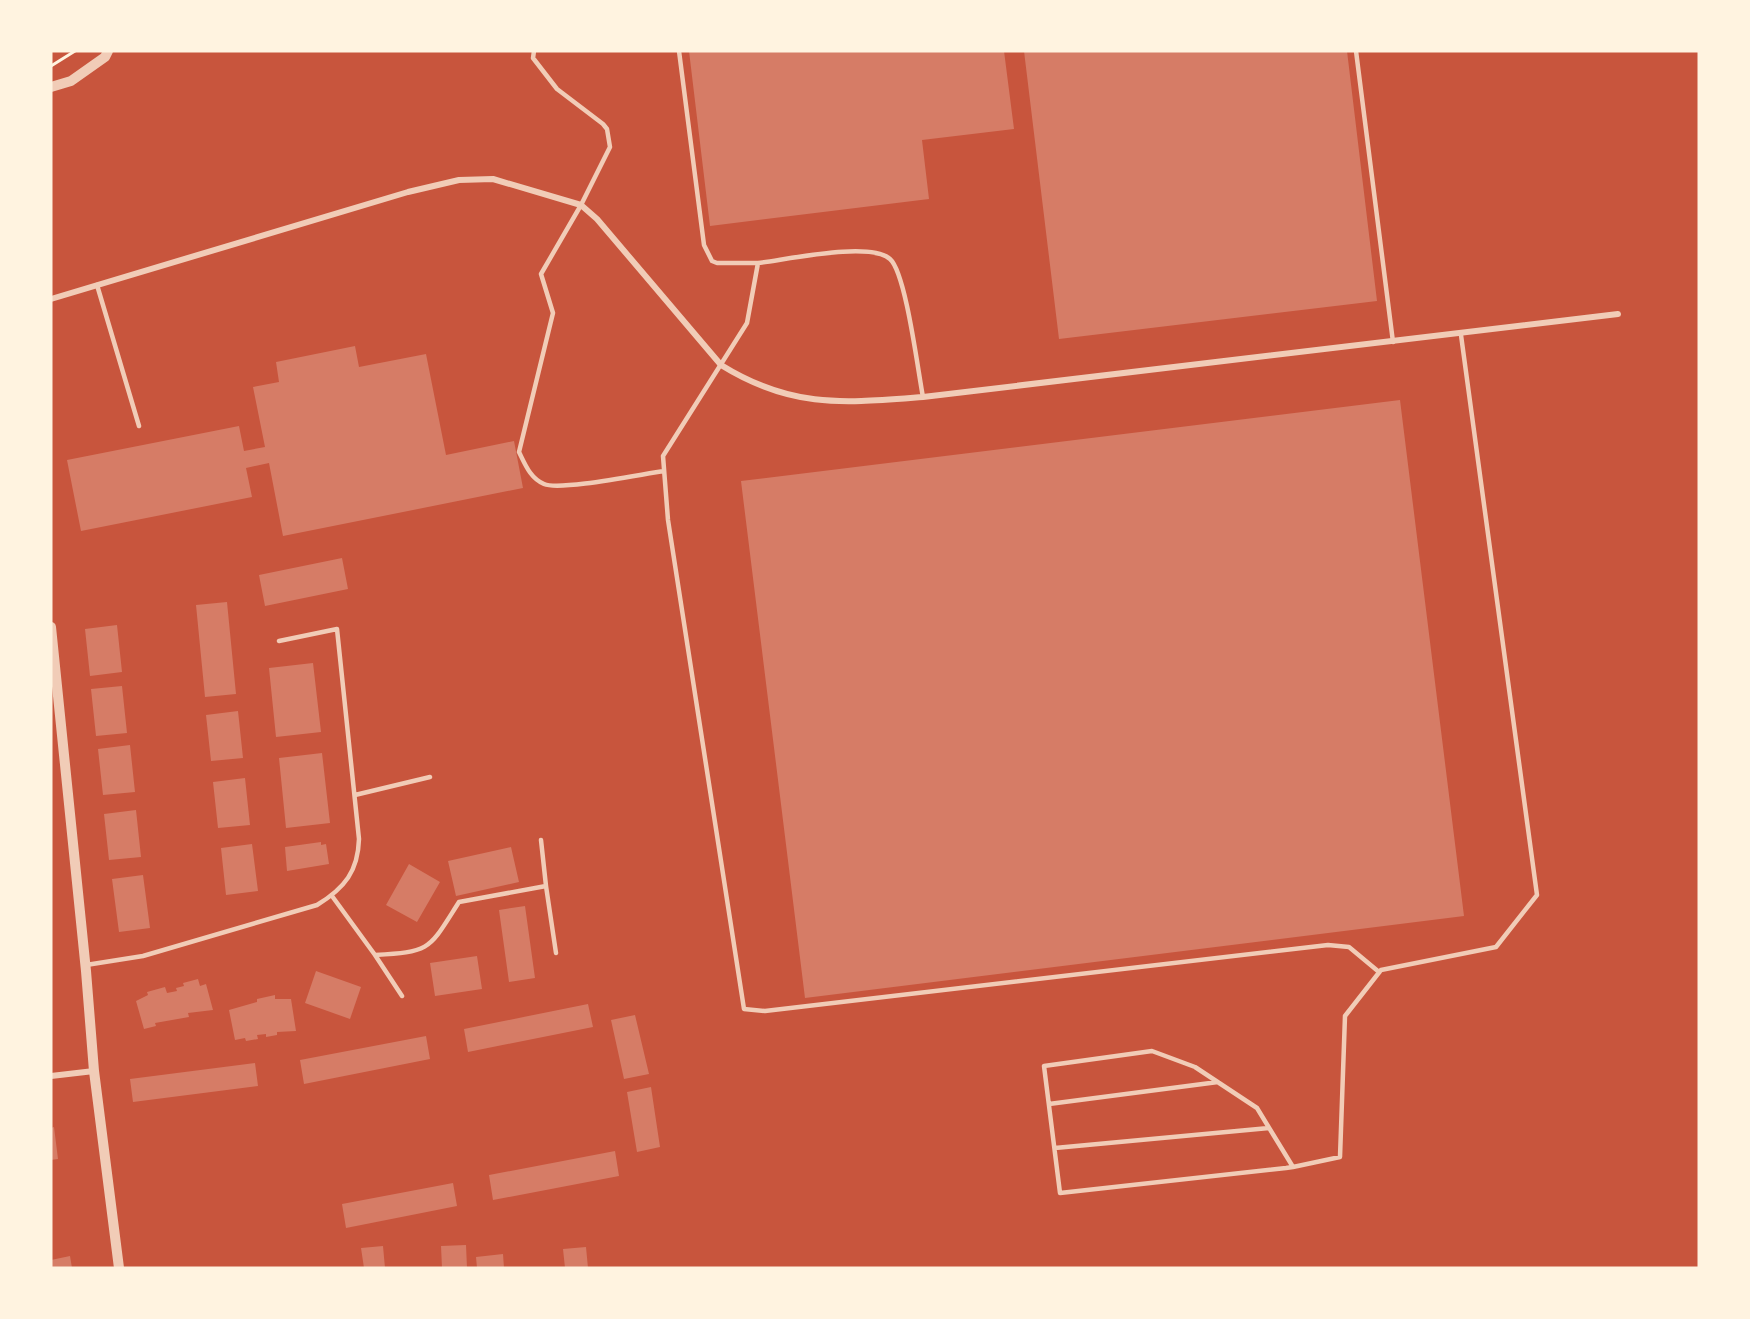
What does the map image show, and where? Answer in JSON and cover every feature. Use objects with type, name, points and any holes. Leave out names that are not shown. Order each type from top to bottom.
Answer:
[{"type":"street","points":[[51,87],[70,81],[105,57],[108,51]]},
{"type":"street","points":[[51,299],[408,192],[476,178],[510,182],[581,205],[597,219],[721,365],[747,381],[801,399],[828,402],[923,397],[1461,335],[1618,314]]},
{"type":"street","points":[[51,627],[86,965],[94,1071],[120,1268]]},
{"type":"street","points":[[51,1076],[94,1071]]},
{"type":"lane","points":[[534,51],[533,58],[557,89],[598,120],[609,137],[610,147],[581,205],[541,274],[553,313],[519,452],[528,471],[545,485],[570,485],[664,471]]},
{"type":"lane","points":[[679,51],[704,245],[709,257],[717,263],[758,263],[863,250],[890,258],[896,266],[909,317],[923,397]]},
{"type":"lane","points":[[1356,51],[1393,342]]},
{"type":"lane","points":[[758,263],[747,323],[663,456],[668,520],[744,1009],[765,1011],[1328,945],[1349,947],[1379,972]]},
{"type":"lane","points":[[97,285],[139,426]]},
{"type":"lane","points":[[1293,1167],[1257,1108],[1195,1067],[1152,1051],[1044,1066],[1060,1193],[1293,1167],[1340,1157],[1345,1016],[1379,972],[1496,947],[1537,895],[1461,335]]},
{"type":"lane","points":[[86,965],[143,956],[256,924],[317,904],[332,896],[349,879],[359,854],[356,795],[336,629],[279,641]]},
{"type":"lane","points":[[356,795],[430,777]]},
{"type":"lane","points":[[541,840],[556,954]]},
{"type":"lane","points":[[375,956],[410,953],[432,944],[459,903],[546,886]]},
{"type":"lane","points":[[332,896],[402,996]]},
{"type":"lane","points":[[1049,1104],[1218,1082]]},
{"type":"lane","points":[[1055,1148],[1269,1128]]},
{"type":"path","points":[[51,66],[75,51]]},
{"type":"building","points":[[689,51],[1004,51],[1014,129],[922,140],[929,199],[710,226]]},
{"type":"building","points":[[1024,51],[1347,51],[1377,301],[1059,339]]},
{"type":"building","points":[[355,346],[359,367],[426,354],[446,455],[514,441],[523,488],[283,536],[269,463],[246,468],[252,497],[81,531],[67,460],[239,426],[244,451],[265,447],[253,387],[279,382],[276,362]]},
{"type":"building","points":[[1400,400],[1464,916],[805,998],[741,481]]},
{"type":"building","points":[[342,558],[348,589],[265,606],[259,575]]},
{"type":"building","points":[[227,602],[236,694],[205,697],[196,605]]},
{"type":"building","points":[[117,625],[122,672],[90,676],[85,629]]},
{"type":"building","points":[[313,663],[321,732],[276,737],[269,668]]},
{"type":"building","points":[[122,686],[127,733],[96,736],[91,689]]},
{"type":"building","points":[[238,711],[243,758],[211,761],[206,715]]},
{"type":"building","points":[[130,745],[135,792],[103,795],[98,749]]},
{"type":"building","points":[[322,753],[330,823],[286,828],[279,758]]},
{"type":"building","points":[[245,778],[250,825],[218,828],[213,782]]},
{"type":"building","points":[[136,810],[141,857],[109,860],[104,814]]},
{"type":"building","points":[[321,842],[321,845],[326,844],[329,864],[287,871],[285,847]]},
{"type":"building","points":[[252,844],[258,891],[226,895],[221,848]]},
{"type":"building","points":[[511,847],[519,882],[456,896],[448,861]]},
{"type":"building","points":[[409,864],[440,882],[417,922],[386,905]]},
{"type":"building","points":[[143,875],[150,928],[119,932],[112,879]]},
{"type":"building","points":[[525,906],[535,978],[509,982],[499,910]]},
{"type":"building","points":[[477,956],[482,989],[435,996],[430,963]]},
{"type":"building","points":[[316,971],[361,987],[350,1019],[305,1003]]},
{"type":"building","points":[[198,979],[200,986],[206,984],[213,1010],[188,1013],[189,1017],[155,1023],[156,1026],[144,1029],[136,1001],[148,995],[147,992],[165,987],[167,993],[177,991],[176,988],[184,986],[183,983]]},
{"type":"building","points":[[275,995],[275,999],[291,999],[296,1031],[277,1032],[277,1035],[266,1037],[266,1034],[257,1035],[258,1039],[246,1041],[245,1038],[235,1040],[229,1010]]},
{"type":"building","points":[[588,1004],[593,1027],[468,1052],[464,1029]]},
{"type":"building","points":[[635,1015],[649,1074],[624,1079],[611,1020]]},
{"type":"building","points":[[426,1036],[430,1059],[304,1084],[300,1060]]},
{"type":"building","points":[[255,1063],[258,1086],[133,1102],[130,1079]]},
{"type":"building","points":[[651,1087],[660,1147],[637,1152],[627,1092]]},
{"type":"building","points":[[54,1127],[58,1159],[51,1160],[51,1128]]},
{"type":"building","points":[[615,1151],[619,1176],[493,1200],[489,1175]]},
{"type":"building","points":[[453,1183],[457,1206],[346,1228],[342,1204]]},
{"type":"building","points":[[466,1245],[467,1268],[442,1268],[441,1246]]},
{"type":"building","points":[[383,1246],[385,1268],[364,1268],[361,1248]]},
{"type":"building","points":[[586,1247],[588,1268],[565,1268],[563,1249]]},
{"type":"building","points":[[503,1254],[504,1268],[477,1268],[476,1257]]},
{"type":"building","points":[[70,1256],[72,1268],[51,1268],[51,1260]]}]
